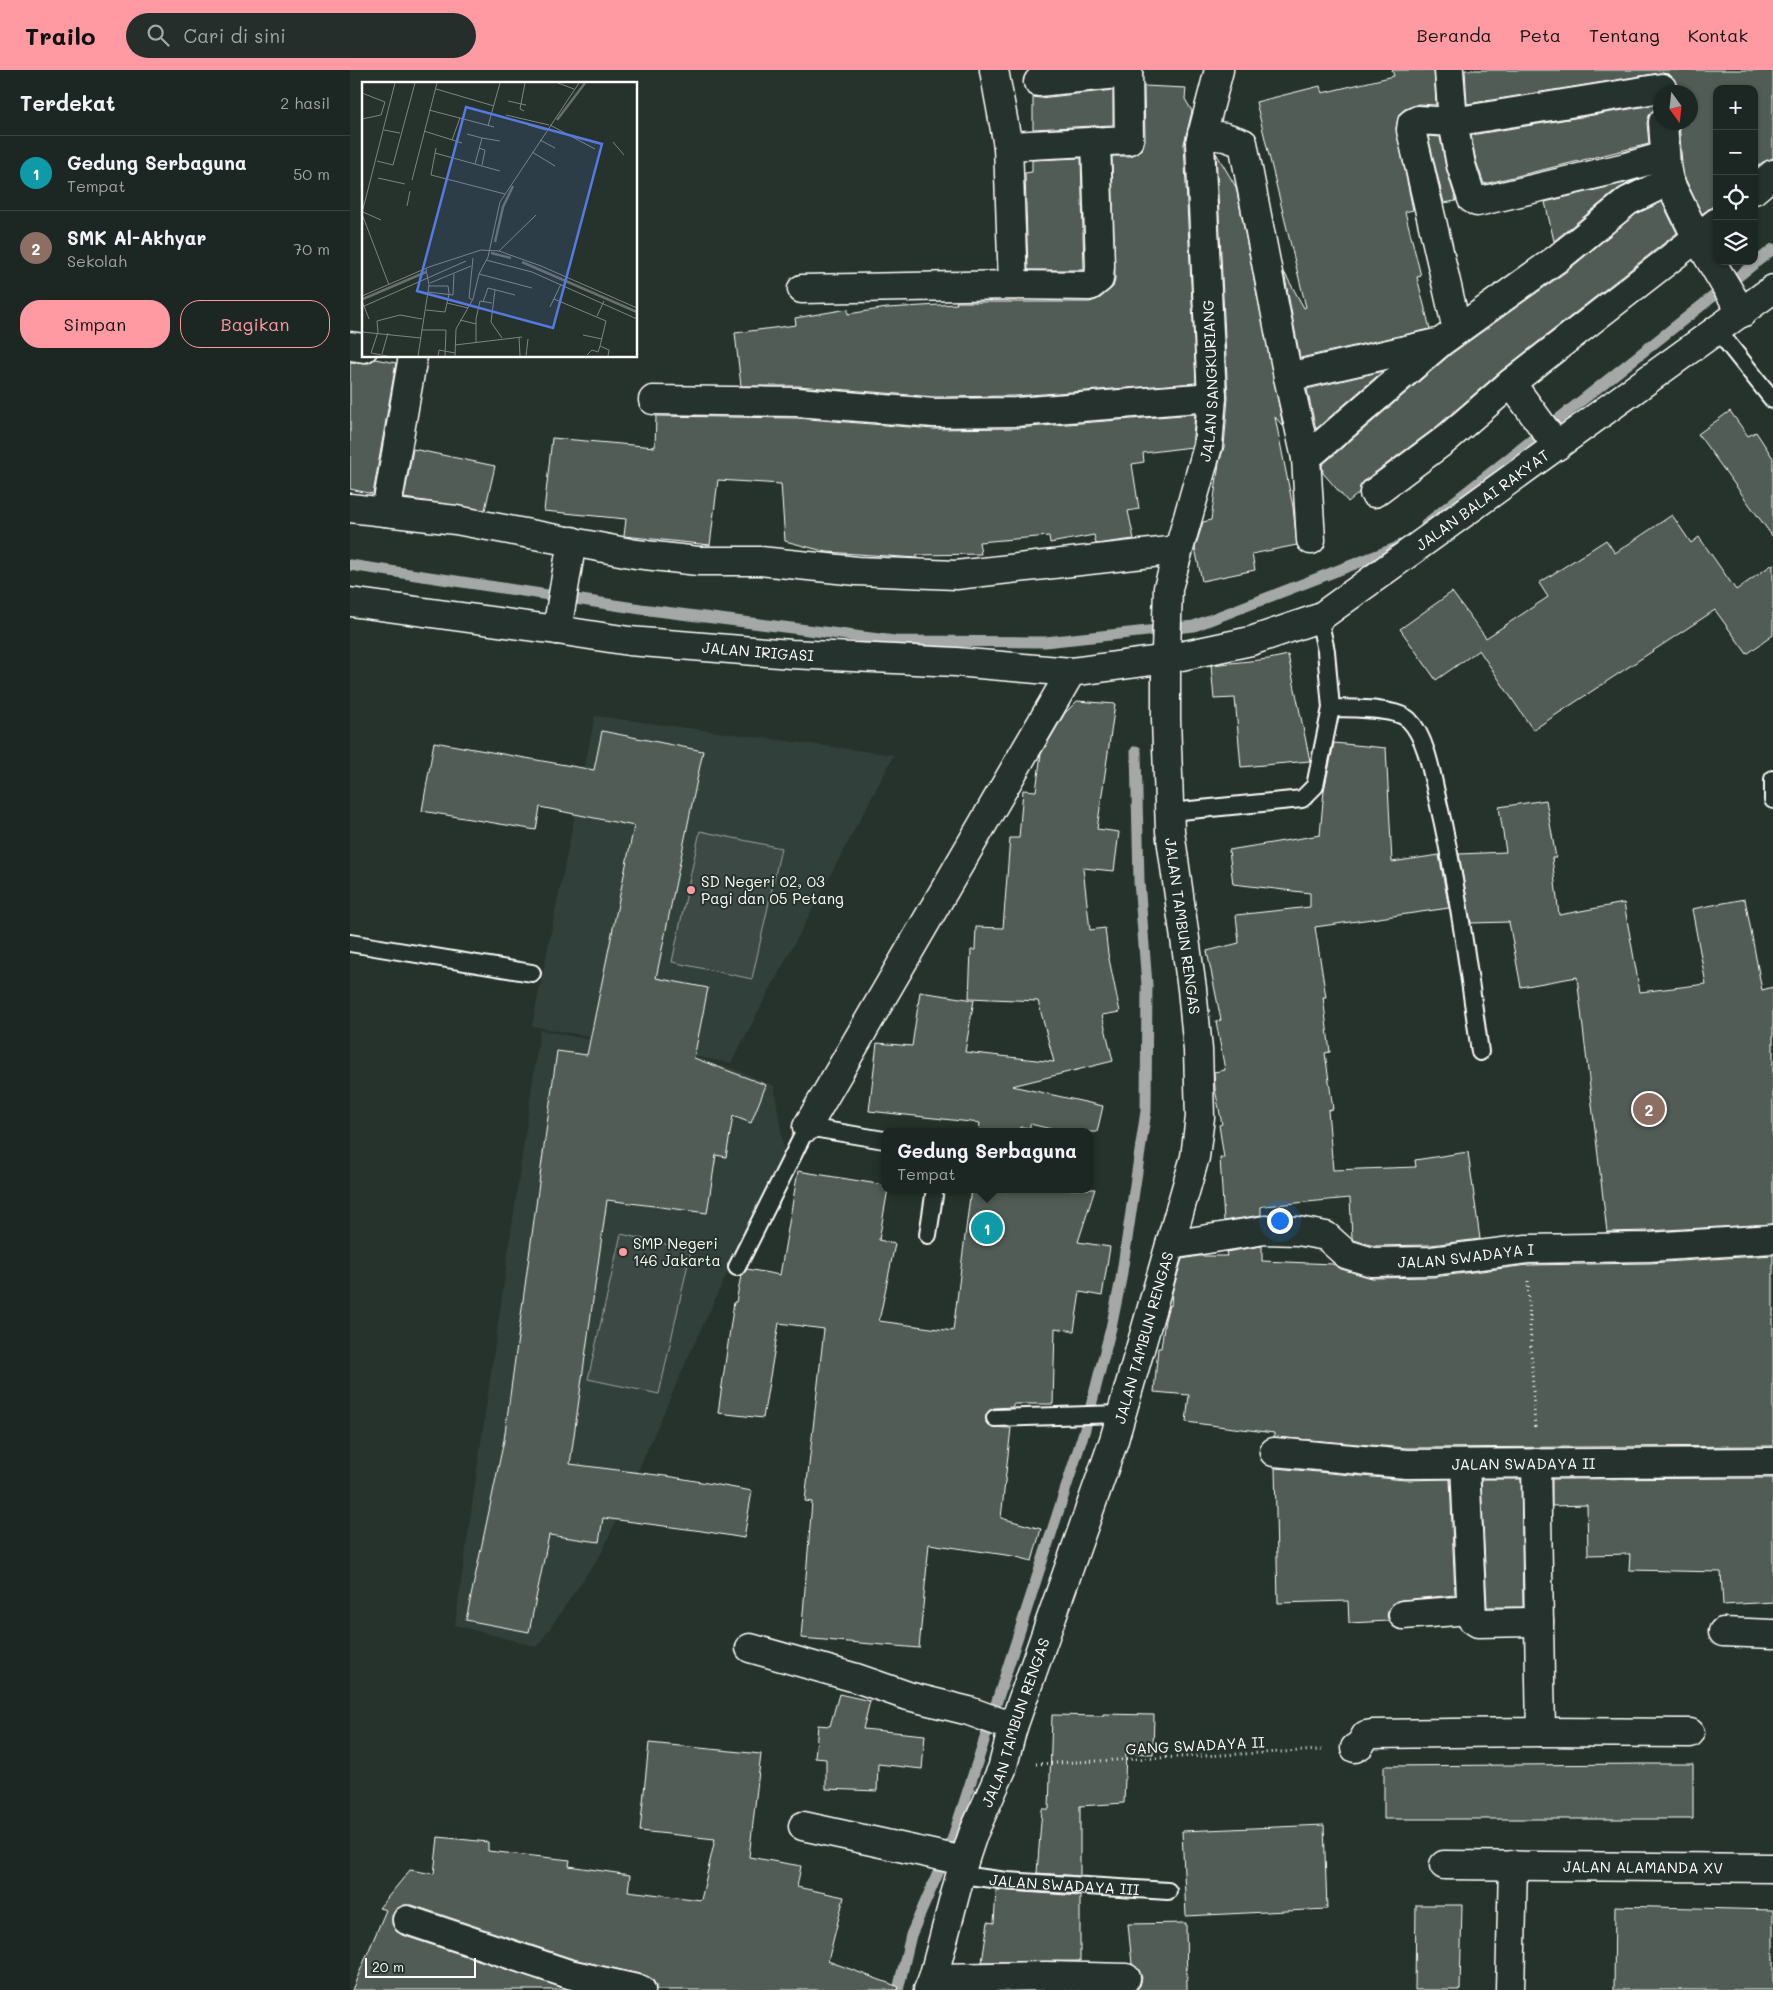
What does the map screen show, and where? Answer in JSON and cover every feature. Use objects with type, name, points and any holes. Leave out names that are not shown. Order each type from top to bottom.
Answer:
[{"type":"street","points":[[994,70],[1008,146],[1012,285]]},
{"type":"street","name":"JALAN SANGKURIANG","points":[[1167,655],[1168,588],[1208,446],[1212,397],[1200,143],[1219,70]]},
{"type":"street","points":[[1449,70],[1453,122],[1461,166],[1472,199],[1477,202],[1626,167],[1667,169]]},
{"type":"street","points":[[1008,146],[1129,140],[1128,71],[1038,82]]},
{"type":"street","points":[[1449,336],[1411,130],[1412,123],[1418,120],[1453,122],[1661,84]]},
{"type":"street","points":[[1664,130],[1667,169],[1707,237],[1735,302]]},
{"type":"street","points":[[1202,134],[1225,137],[1242,143],[1288,377],[1306,458],[1311,540]]},
{"type":"street","points":[[802,289],[1012,285],[1090,286],[1098,279],[1100,266],[1096,141]]},
{"type":"street","points":[[1306,458],[1449,336],[1558,258],[1667,169]]},
{"type":"street","points":[[1758,187],[1773,174]]},
{"type":"street","points":[[1374,493],[1445,440],[1517,390],[1707,237]]},
{"type":"street","name":"JALAN BALAI RAKYAT","points":[[1167,655],[1251,641],[1320,618],[1553,440],[1718,331],[1735,302],[1773,289]]},
{"type":"street","points":[[1288,377],[1449,336]]},
{"type":"street","points":[[386,512],[413,358]]},
{"type":"street","points":[[1517,390],[1553,440]]},
{"type":"street","points":[[653,400],[797,402],[943,413],[1016,412],[1212,397]]},
{"type":"street","points":[[350,508],[456,520],[571,545],[698,562],[760,561],[858,571],[964,574],[1178,550]]},
{"type":"street","points":[[559,617],[571,545]]},
{"type":"street","name":"JALAN IRIGASI","points":[[350,602],[559,617],[629,642],[792,654],[956,662],[1071,672],[1167,655]]},
{"type":"street","name":"JALAN TAMBUN RENGAS","points":[[930,1984],[956,1863],[973,1834],[1002,1769],[1010,1726],[1114,1440],[1116,1414],[1170,1245],[1195,1157],[1200,1117],[1198,1050],[1192,989],[1170,831],[1166,719],[1167,655]]},
{"type":"street","points":[[808,1127],[1071,672]]},
{"type":"street","name":"JALAN SWADAYA I","points":[[1170,1245],[1264,1230],[1298,1231],[1326,1236],[1346,1254],[1372,1262],[1432,1261],[1527,1249],[1649,1247],[1773,1239]]},
{"type":"street","name":"JALAN SWADAYA II","points":[[1274,1452],[1406,1464],[1773,1462]]},
{"type":"street","points":[[1536,1463],[1541,1732]]},
{"type":"street","points":[[1465,1464],[1470,1610],[1472,1619],[1478,1623],[1539,1622]]},
{"type":"street","points":[[1403,1615],[1470,1610]]},
{"type":"street","points":[[1723,1632],[1773,1634]]},
{"type":"street","points":[[750,1648],[856,1678],[908,1696],[978,1714],[1010,1726]]},
{"type":"street","points":[[1355,1748],[1360,1745],[1366,1735],[1372,1734],[1690,1733]]},
{"type":"street","points":[[803,1826],[956,1863]]},
{"type":"street","name":"JALAN ALAMANDA XV","points":[[1444,1865],[1773,1868]]},
{"type":"street","points":[[1510,1990],[1513,1865]]},
{"type":"street","points":[[407,1920],[567,1982],[611,1984],[641,1990]]},
{"type":"street","points":[[930,1984],[1046,1976],[1126,1978]]},
{"type":"lane","points":[[1718,331],[1773,400]]},
{"type":"lane","points":[[1170,812],[1302,799],[1314,786],[1331,708],[1326,651],[1320,618]]},
{"type":"lane","points":[[1331,708],[1395,712],[1408,719],[1428,757],[1452,860],[1480,1052]]},
{"type":"lane","points":[[1773,779],[1773,800]]},
{"type":"lane","points":[[350,943],[532,973]]},
{"type":"lane","points":[[737,1267],[808,1127],[881,1139]]},
{"type":"lane","points":[[928,1235],[934,1193]]},
{"type":"lane","points":[[995,1418],[1116,1414]]},
{"type":"lane","name":"JALAN SWADAYA III","points":[[956,1863],[1007,1881],[1168,1891]]},
{"type":"path","points":[[1527,1249],[1536,1463]]},
{"type":"path","name":"GANG SWADAYA II","points":[[1036,1764],[1355,1748]]},
{"type":"shaded area","name":"SD Negeri 02, 03 Pagi dan 05 Petang","points":[[595,716],[894,755],[731,1063],[532,1026]]},
{"type":"shaded area","points":[[700,831],[781,848],[752,979],[672,962]]},
{"type":"shaded area","name":"SMP Negeri 146 Jakarta","points":[[540,1030],[731,1068],[774,1086],[784,1151],[690,1353],[602,1552],[537,1647],[455,1625]]},
{"type":"shaded area","points":[[621,1234],[691,1250],[659,1394],[588,1379]]},
{"type":"building","points":[[1392,70],[1434,70],[1436,105],[1418,104],[1405,109],[1399,114],[1396,128],[1413,210],[1405,212],[1421,276],[1417,277],[1430,329],[1300,358],[1284,272],[1304,308],[1306,307],[1256,102],[1320,86],[1322,93],[1394,76]]},
{"type":"building","points":[[1465,70],[1773,70],[1773,158],[1758,166],[1758,85],[1713,85],[1713,206],[1702,214],[1684,176],[1680,130],[1698,130],[1698,85],[1677,85],[1668,74],[1659,73],[1467,104]]},
{"type":"building","points":[[1144,86],[1186,88],[1185,99],[1192,111],[1184,144],[1196,383],[1015,396],[935,397],[798,386],[741,386],[735,333],[796,325],[795,318],[848,309],[848,314],[887,308],[957,304],[956,302],[1090,302],[1100,298],[1113,287],[1115,280],[1112,156],[1130,156],[1138,153],[1143,147],[1145,140]]},
{"type":"building","points":[[1113,90],[1113,125],[1033,129],[1033,97],[1040,98]]},
{"type":"building","points":[[1653,105],[1653,110],[1647,123],[1649,144],[1484,184],[1476,161],[1471,135]]},
{"type":"building","points":[[1428,136],[1440,137],[1446,168],[1456,201],[1444,203]]},
{"type":"building","points":[[1216,153],[1236,187],[1283,426],[1275,417],[1293,507],[1297,545],[1252,554],[1255,570],[1202,581],[1195,548],[1203,522],[1211,520],[1219,463],[1224,447],[1228,398]]},
{"type":"building","points":[[1081,158],[1084,270],[1028,270],[1025,173],[1032,172],[1032,160]]},
{"type":"building","points":[[1633,181],[1618,189],[1554,241],[1545,202]]},
{"type":"building","points":[[1662,202],[1677,233],[1501,371],[1435,428],[1365,480],[1360,486],[1359,493],[1348,502],[1323,473],[1322,465],[1451,354],[1567,271],[1636,214]]},
{"type":"building","points":[[375,359],[396,363],[373,494],[350,489],[350,362],[369,363]]},
{"type":"building","points":[[1383,371],[1316,429],[1307,389]]},
{"type":"building","points":[[1730,411],[1748,436],[1756,432],[1773,458],[1773,537],[1698,434]]},
{"type":"building","points":[[1195,414],[1192,447],[1143,453],[1144,462],[1132,464],[1139,509],[1128,511],[1134,539],[1096,544],[1094,535],[1050,543],[1049,536],[979,542],[981,554],[917,555],[917,558],[827,552],[785,541],[781,484],[718,480],[710,545],[624,536],[626,519],[544,511],[552,438],[655,447],[656,416],[796,418],[934,429],[1017,428]]},
{"type":"building","points":[[413,449],[495,466],[485,510],[404,498]]},
{"type":"building","points":[[1672,515],[1691,543],[1699,537],[1736,590],[1773,564],[1773,635],[1747,654],[1715,610],[1533,730],[1479,650],[1436,680],[1400,629],[1452,592],[1486,638],[1548,597],[1539,583],[1606,540],[1615,553]]},
{"type":"building","points":[[1288,655],[1310,761],[1241,767],[1235,698],[1214,699],[1211,665],[1269,659]]},
{"type":"building","points":[[1077,701],[1115,704],[1097,829],[1119,832],[1114,871],[1083,868],[1090,930],[1105,928],[1108,954],[1120,1012],[1102,1015],[1113,1061],[1012,1086],[1103,1106],[1097,1132],[1093,1132],[1093,1128],[1047,1128],[1030,1124],[1030,1128],[979,1128],[980,1123],[869,1111],[877,1043],[912,1046],[920,992],[974,1000],[965,1052],[1054,1062],[1038,1001],[969,998],[971,950],[975,950],[976,927],[1003,928],[1010,838],[1019,838],[1023,790],[1036,791],[1041,754],[1065,713]]},
{"type":"building","points":[[602,731],[703,751],[656,978],[708,988],[694,1058],[766,1085],[751,1123],[733,1116],[726,1157],[716,1155],[707,1213],[607,1200],[570,1464],[673,1477],[752,1491],[744,1538],[603,1518],[599,1542],[549,1535],[529,1632],[466,1620],[504,1440],[557,1051],[587,1055],[634,826],[540,807],[536,830],[422,811],[434,742],[594,770]]},
{"type":"building","points":[[1334,743],[1386,748],[1392,862],[1439,855],[1449,908],[1315,927],[1326,997],[1323,997],[1330,1052],[1325,1053],[1333,1109],[1328,1110],[1333,1170],[1416,1167],[1415,1160],[1468,1152],[1480,1239],[1431,1245],[1374,1246],[1354,1240],[1352,1238],[1350,1198],[1264,1206],[1261,1207],[1261,1215],[1224,1221],[1220,1158],[1224,1158],[1219,1125],[1222,1124],[1215,1089],[1214,1072],[1225,1070],[1216,1021],[1221,1020],[1207,951],[1239,943],[1236,915],[1310,907],[1310,893],[1233,884],[1229,850],[1320,835],[1324,790]]},
{"type":"building","points":[[1546,800],[1556,858],[1552,858],[1559,915],[1624,903],[1640,992],[1706,984],[1692,909],[1745,899],[1762,990],[1773,987],[1773,1224],[1607,1232],[1577,977],[1521,987],[1509,922],[1471,923],[1459,854],[1506,852],[1499,807]]},
{"type":"building","points":[[798,1171],[881,1185],[881,1193],[887,1193],[879,1240],[895,1244],[879,1321],[953,1331],[970,1193],[1093,1193],[1093,1189],[1095,1189],[1078,1242],[1110,1247],[1102,1296],[1080,1292],[1074,1331],[1055,1328],[1053,1404],[1013,1404],[1013,1407],[994,1408],[986,1414],[986,1423],[990,1427],[1011,1428],[1001,1518],[1041,1529],[1032,1561],[1013,1556],[929,1544],[919,1648],[801,1638],[812,1502],[805,1501],[824,1329],[779,1323],[763,1418],[718,1413],[734,1302],[736,1302],[741,1276],[747,1269],[780,1275]]},
{"type":"building","points":[[1262,1246],[1262,1261],[1333,1264],[1341,1269],[1372,1278],[1434,1277],[1528,1265],[1650,1263],[1773,1255],[1773,1446],[1407,1448],[1274,1437],[1274,1433],[1186,1422],[1189,1395],[1154,1392],[1158,1348],[1161,1348],[1165,1320],[1169,1305],[1171,1306],[1172,1293],[1182,1259],[1199,1256],[1227,1256],[1226,1252]]},
{"type":"building","points":[[1275,1468],[1405,1480],[1450,1479],[1455,1595],[1401,1600],[1395,1602],[1389,1608],[1387,1616],[1389,1621],[1349,1623],[1348,1601],[1278,1603]]},
{"type":"building","points":[[1773,1478],[1773,1602],[1723,1605],[1721,1572],[1629,1570],[1630,1554],[1588,1555],[1587,1505],[1552,1506],[1552,1479]]},
{"type":"building","points":[[1481,1479],[1521,1479],[1523,1607],[1487,1607]]},
{"type":"building","points":[[839,1694],[870,1701],[863,1729],[925,1735],[922,1769],[878,1764],[877,1791],[826,1789],[826,1759],[815,1758],[818,1725],[830,1726]]},
{"type":"building","points":[[1103,1714],[1154,1715],[1153,1754],[1126,1753],[1124,1803],[1080,1806],[1080,1876],[1037,1873],[1042,1809],[1049,1809],[1052,1715],[1103,1716]]},
{"type":"building","points":[[649,1743],[761,1754],[749,1857],[801,1866],[797,1887],[844,1897],[828,1961],[899,1987],[898,1990],[656,1990],[656,1985],[652,1979],[644,1975],[573,1959],[412,1905],[404,1905],[396,1909],[392,1916],[392,1924],[396,1931],[402,1935],[569,1990],[352,1990],[386,1910],[379,1908],[410,1870],[434,1874],[438,1837],[488,1842],[488,1851],[570,1860],[569,1866],[630,1875],[628,1891],[701,1900],[715,1839],[640,1831]]},
{"type":"building","points":[[1693,1764],[1693,1819],[1384,1819],[1384,1766]]},
{"type":"building","points":[[1324,1825],[1327,1909],[1186,1916],[1182,1831]]},
{"type":"building","points":[[996,1890],[1080,1896],[1080,1961],[982,1962],[988,1922],[994,1923]]},
{"type":"building","points":[[1416,1905],[1462,1905],[1460,1990],[1415,1990]]},
{"type":"building","points":[[1615,1906],[1773,1910],[1773,1990],[1614,1990]]},
{"type":"building","points":[[1186,1923],[1187,1990],[1135,1990],[1140,1986],[1142,1978],[1139,1970],[1132,1964],[1128,1924]]},
{"type":"waterway","points":[[1426,524],[1773,249]]},
{"type":"waterway","points":[[350,565],[641,609],[895,641],[1045,642],[1194,626],[1400,545]]},
{"type":"waterway","points":[[898,1990],[911,1935],[951,1843],[1085,1429],[1111,1328],[1121,1279],[1146,1111],[1147,985],[1139,881],[1136,751]]},
{"type":"place","name":"SD Negeri 02, 03 Pagi dan 05 Petang","points":[[691,890]]},
{"type":"place","name":"SMK Al-Akhyar","points":[[1649,1109]]},
{"type":"place","name":"Gedung Serbaguna","points":[[987,1228]]},
{"type":"place","name":"SMP Negeri 146 Jakarta","points":[[623,1252]]}]
